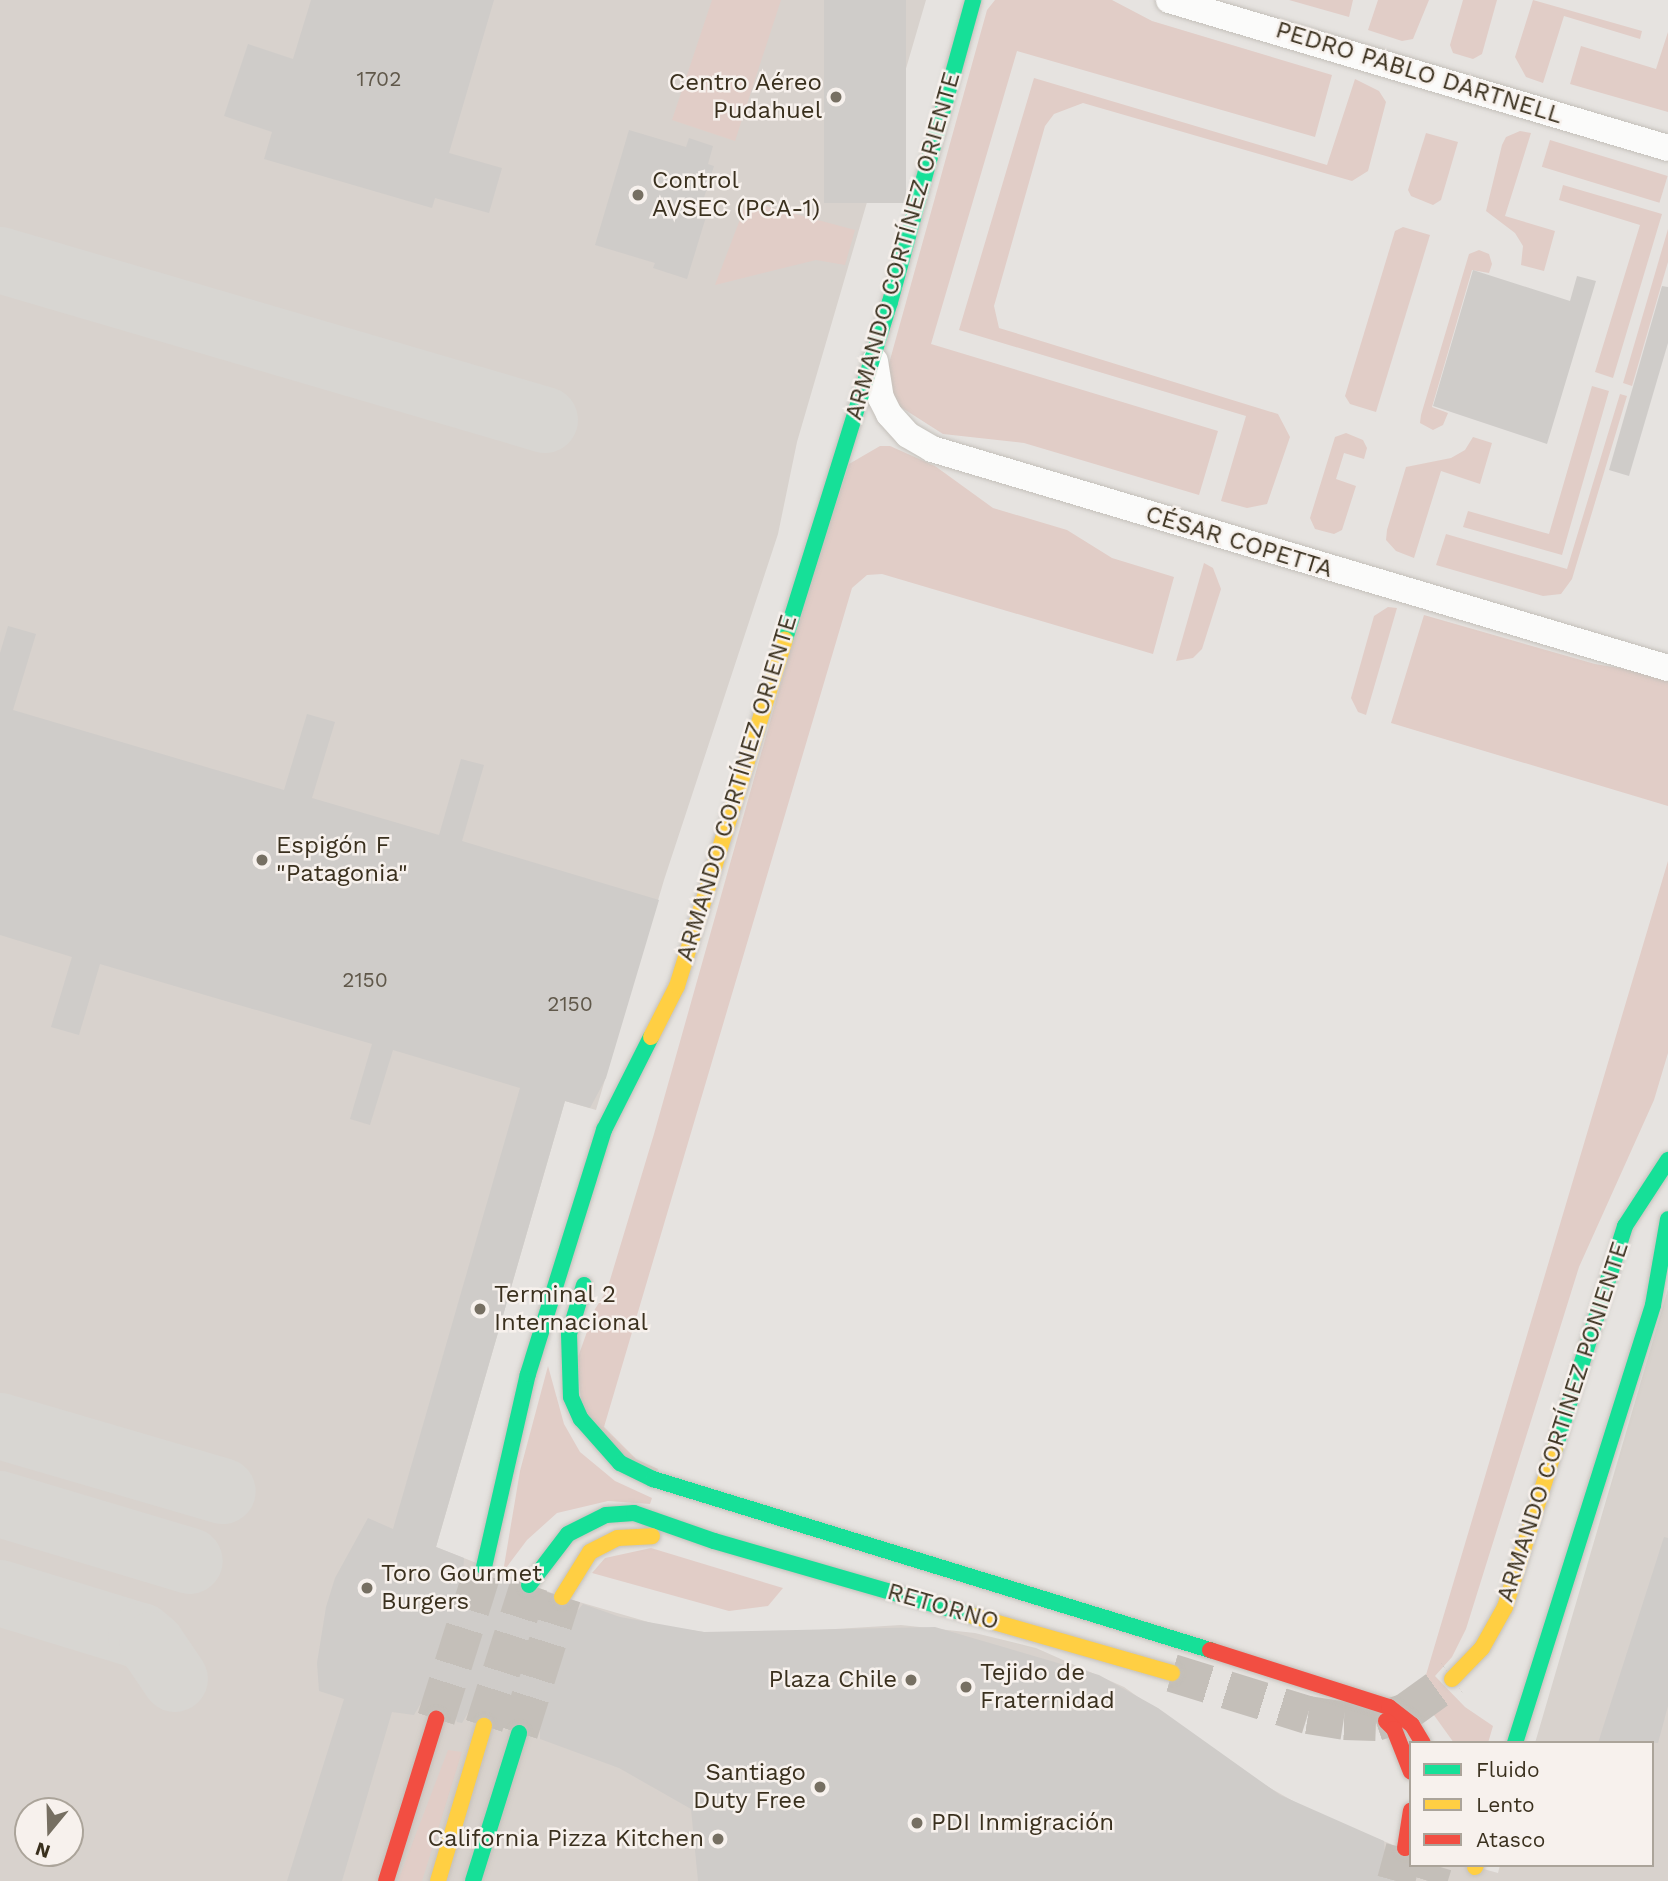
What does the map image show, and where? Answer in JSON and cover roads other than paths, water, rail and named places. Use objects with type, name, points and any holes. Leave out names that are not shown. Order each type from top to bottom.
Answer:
[{"type":"highway","name":"ARMANDO CORTÍNEZ ORIENTE","points":[[484,1567],[528,1374],[604,1130],[677,986],[876,346],[973,0]]},
{"type":"highway","points":[[645,1089],[677,986]]},
{"type":"highway","name":"ARMANDO CORTÍNEZ PONIENTE","points":[[1452,1679],[1482,1648],[1505,1607],[1625,1226],[1668,1160]]},
{"type":"highway","name":"ARMANDO CORTÍNEZ PONIENTE","points":[[1516,1741],[1646,1329],[1668,1219]]},
{"type":"highway","points":[[589,1269],[569,1334],[566,1373],[581,1419],[620,1464],[653,1479],[1348,1692],[1389,1707],[1412,1725],[1422,1741]]},
{"type":"highway","name":"RETORNO","points":[[529,1585],[568,1534],[606,1515],[634,1513],[714,1541],[1172,1673]]},
{"type":"highway","name":"RETORNO","points":[[562,1597],[590,1552],[618,1538],[637,1535],[714,1541]]},
{"type":"highway","points":[[1348,1692],[1394,1729],[1409,1767]]},
{"type":"highway","points":[[386,1881],[436,1719]]},
{"type":"highway","points":[[438,1881],[484,1726]]},
{"type":"highway","points":[[473,1881],[519,1736]]},
{"type":"highway","points":[[1405,1848],[1409,1823]]},
{"type":"street","points":[[961,45],[985,0]]},
{"type":"street","name":"PEDRO PABLO DARTNELL","points":[[1169,0],[1668,148]]},
{"type":"street","name":"CÉSAR COPETTA","points":[[876,346],[877,381],[889,414],[908,435],[932,449],[1668,668]]},
{"type":"tunnel","points":[[436,1719],[484,1567]]},
{"type":"tunnel","points":[[484,1726],[529,1585]]},
{"type":"tunnel","points":[[519,1733],[562,1597]]},
{"type":"tunnel","points":[[1172,1673],[1308,1715],[1344,1721],[1376,1722],[1406,1712],[1452,1679]]},
{"type":"tunnel","points":[[1396,1881],[1405,1848]]},
{"type":"tunnel","points":[[1428,1881],[1432,1867]]},
{"type":"place","name":"Centro Aéreo Pudahuel","points":[[836,97]]},
{"type":"place","name":"Control AVSEC (PCA-1)","points":[[638,195]]},
{"type":"place","name":"Espigón F \"Patagonia\"","points":[[262,860]]},
{"type":"place","name":"Terminal 2 Internacional","points":[[480,1309]]},
{"type":"place","name":"Toro Gourmet Burgers","points":[[367,1588]]},
{"type":"place","name":"Plaza Chile","points":[[911,1680]]},
{"type":"place","name":"Tejido de Fraternidad","points":[[966,1687]]},
{"type":"place","name":"Santiago Duty Free","points":[[820,1787]]},
{"type":"place","name":"PDI Inmigración","points":[[917,1823]]},
{"type":"place","name":"California Pizza Kitchen","points":[[718,1839]]}]
